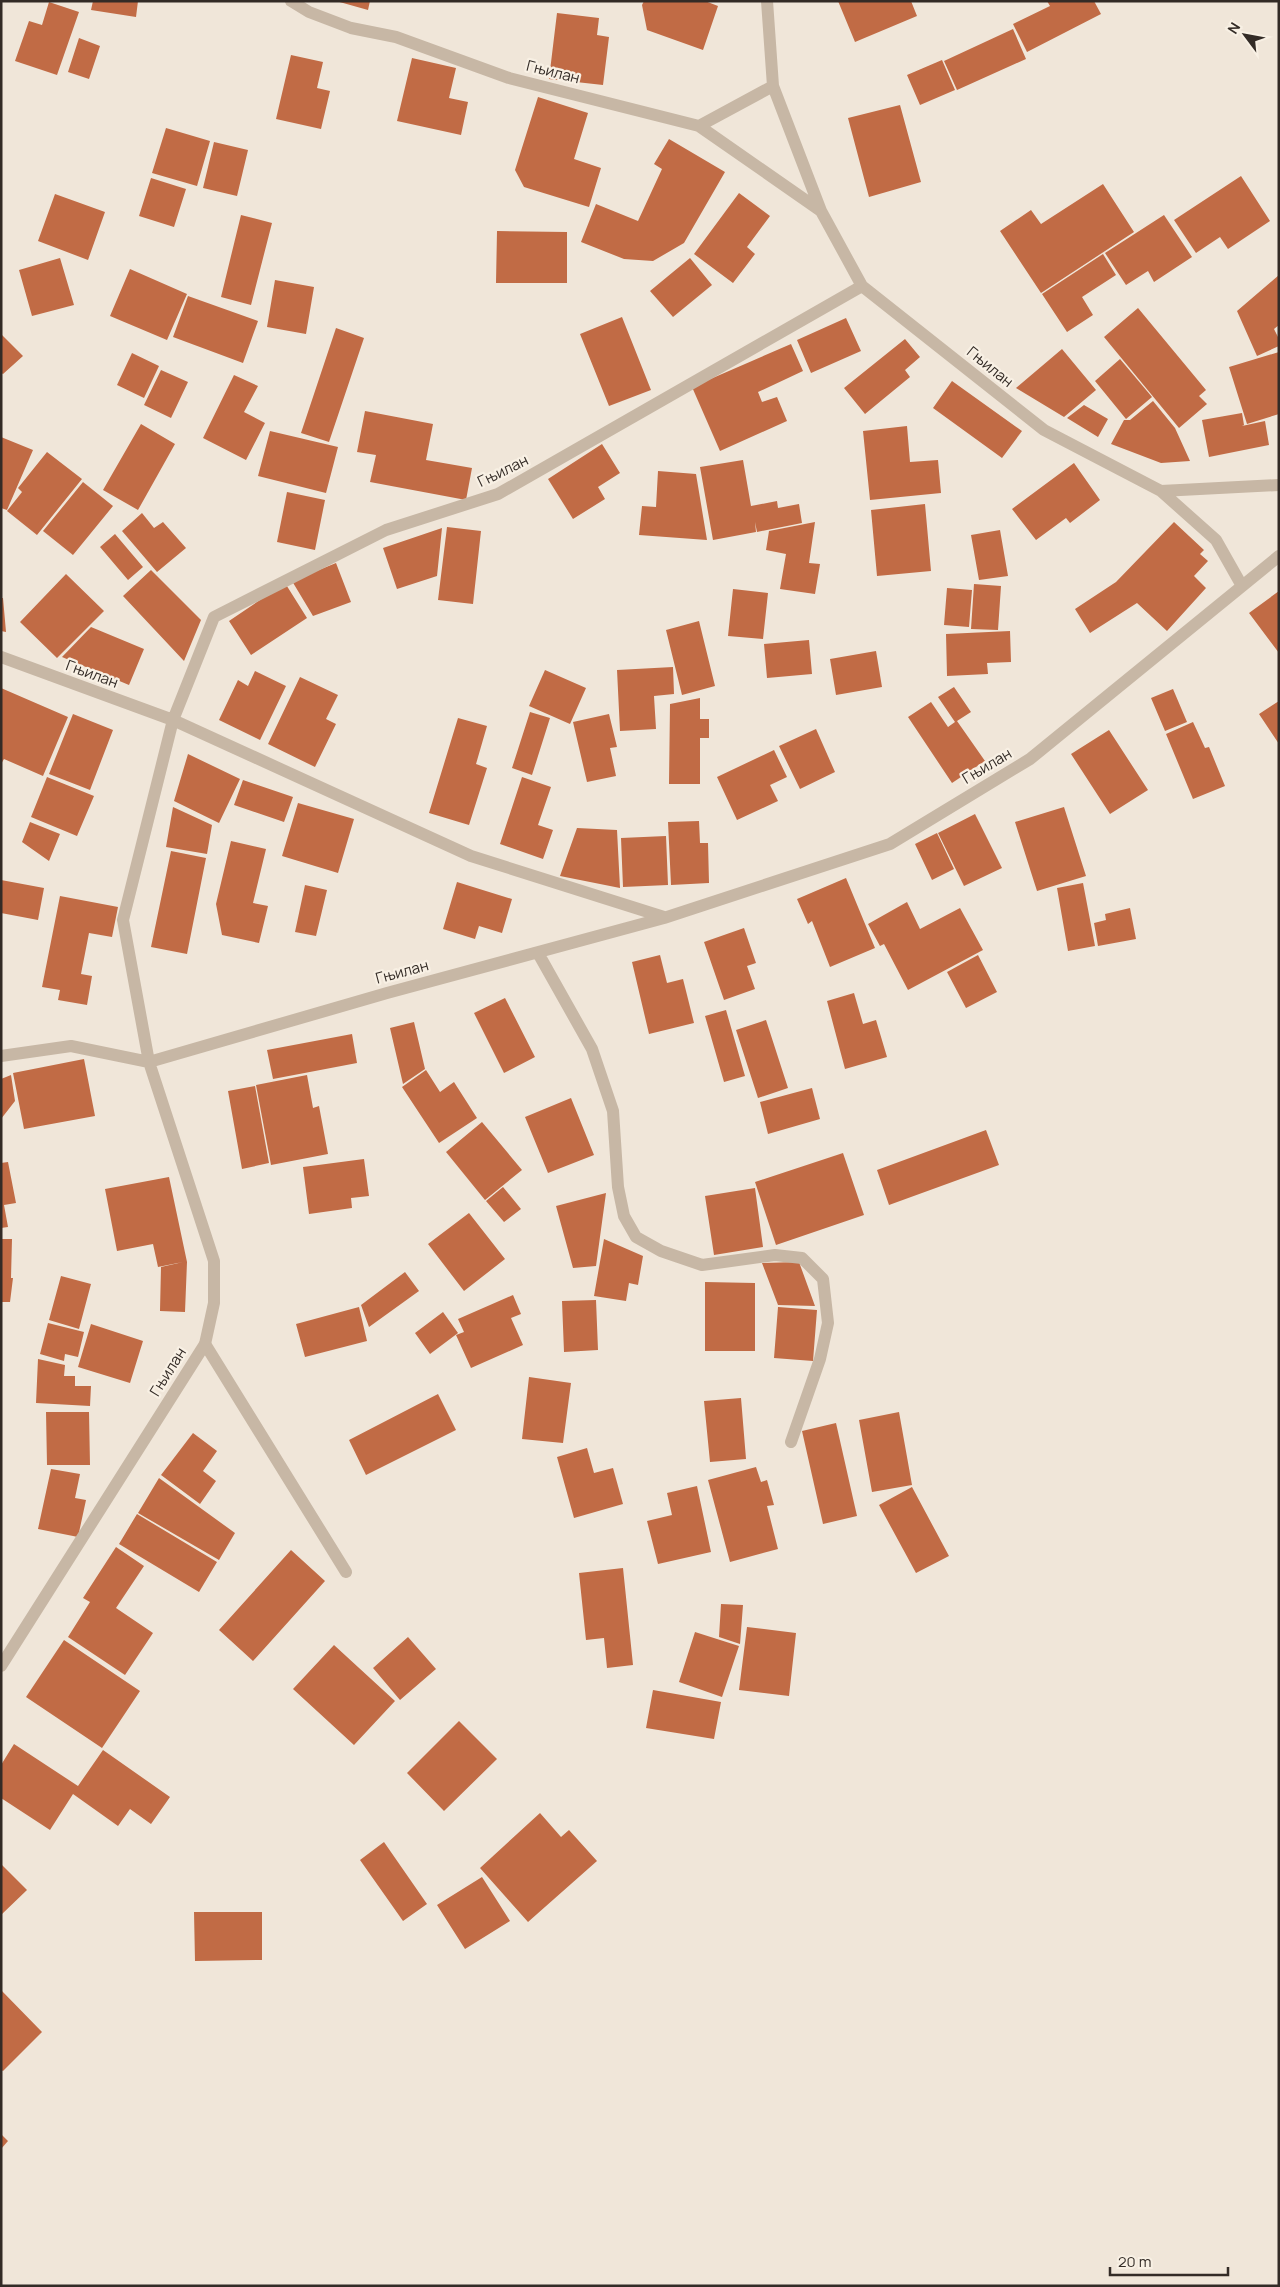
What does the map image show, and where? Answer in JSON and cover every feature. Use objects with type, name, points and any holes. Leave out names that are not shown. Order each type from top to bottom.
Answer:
[{"type":"street","name":"Гњилан","points":[[291,1],[310,12],[351,28],[396,37],[510,78],[699,126],[821,211]]},
{"type":"street","name":"Гњилан","points":[[767,1],[773,86],[821,211],[862,286],[1044,430],[1161,490],[1279,485]]},
{"type":"street","points":[[699,126],[773,86]]},
{"type":"street","name":"Гњилан","points":[[173,720],[214,618],[386,530],[498,494],[862,286]]},
{"type":"street","points":[[1161,490],[1216,540],[1242,586]]},
{"type":"street","name":"Гњилан","points":[[1,1056],[71,1046],[149,1062],[387,993],[664,918],[890,844],[1030,759],[1279,556]]},
{"type":"street","name":"Гњилан","points":[[1,658],[173,720],[471,856],[664,918]]},
{"type":"street","points":[[149,1062],[123,920],[173,720]]},
{"type":"street","points":[[538,953],[592,1049],[613,1111],[618,1187],[624,1216],[636,1237],[661,1250],[702,1264],[775,1255],[802,1258],[823,1279],[828,1323],[820,1359],[791,1442]]},
{"type":"street","name":"Гњилан","points":[[1,1666],[205,1344],[214,1303],[214,1261],[149,1062]]},
{"type":"street","points":[[205,1344],[346,1572]]},
{"type":"building","points":[[93,1],[138,1],[136,17],[91,10]]},
{"type":"building","points":[[336,1],[370,1],[368,10]]},
{"type":"building","points":[[644,1],[705,1],[718,6],[703,50],[647,30],[642,5]]},
{"type":"building","points":[[838,1],[911,1],[917,16],[855,42]]},
{"type":"building","points":[[1047,1],[1094,1],[1101,14],[1027,52],[1013,24],[1050,6]]},
{"type":"building","points":[[49,2],[79,12],[57,75],[15,61],[29,21],[42,25]]},
{"type":"building","points":[[557,13],[599,18],[597,35],[609,37],[603,85],[549,79]]},
{"type":"building","points":[[1013,29],[1026,59],[957,90],[944,61]]},
{"type":"building","points":[[79,38],[100,46],[89,79],[68,72]]},
{"type":"building","points":[[291,55],[323,62],[317,88],[330,91],[321,129],[276,119]]},
{"type":"building","points":[[412,58],[456,68],[449,98],[468,102],[461,135],[397,121]]},
{"type":"building","points":[[942,60],[955,90],[920,105],[907,75]]},
{"type":"building","points":[[538,97],[588,113],[574,159],[601,168],[589,207],[524,187],[515,170]]},
{"type":"building","points":[[900,105],[921,182],[869,197],[848,118]]},
{"type":"building","points":[[166,128],[210,141],[197,186],[152,173]]},
{"type":"building","points":[[669,139],[725,172],[684,243],[653,261],[624,259],[581,242],[596,204],[638,221],[662,169],[654,164]]},
{"type":"building","points":[[214,142],[248,150],[237,196],[203,188]]},
{"type":"building","points":[[1241,176],[1270,221],[1228,249],[1220,237],[1196,253],[1174,220]]},
{"type":"building","points":[[151,178],[186,189],[174,227],[139,216]]},
{"type":"building","points":[[1103,184],[1134,232],[1041,293],[1000,231],[1031,210],[1041,224]]},
{"type":"building","points":[[739,193],[770,216],[747,247],[755,254],[733,283],[694,254]]},
{"type":"building","points":[[55,194],[105,212],[88,260],[38,241]]},
{"type":"building","points":[[241,215],[272,223],[251,305],[221,297]]},
{"type":"building","points":[[1164,215],[1192,257],[1154,282],[1148,271],[1126,285],[1105,253]]},
{"type":"building","points":[[497,231],[567,232],[567,283],[496,283]]},
{"type":"building","points":[[1103,254],[1116,275],[1082,297],[1093,315],[1067,332],[1042,294]]},
{"type":"building","points":[[60,258],[74,305],[32,316],[19,270]]},
{"type":"building","points":[[690,258],[712,285],[673,317],[650,291]]},
{"type":"building","points":[[130,269],[187,294],[167,340],[110,316]]},
{"type":"building","points":[[1279,275],[1279,325],[1274,329],[1279,339],[1279,346],[1257,356],[1237,311]]},
{"type":"building","points":[[275,280],[314,287],[306,334],[267,327]]},
{"type":"building","points":[[188,296],[258,321],[243,363],[173,337]]},
{"type":"building","points":[[1138,308],[1206,390],[1199,396],[1207,404],[1179,428],[1104,337]]},
{"type":"building","points":[[622,317],[651,390],[609,406],[580,334]]},
{"type":"building","points":[[846,318],[861,351],[811,373],[797,340]]},
{"type":"building","points":[[336,328],[364,338],[329,442],[301,433]]},
{"type":"building","points":[[1,334],[23,356],[3,374],[1,373]]},
{"type":"building","points":[[905,339],[920,357],[905,370],[910,377],[865,414],[844,388]]},
{"type":"building","points":[[791,344],[803,371],[758,392],[762,402],[777,397],[787,421],[720,451],[692,387]]},
{"type":"building","points":[[1062,349],[1096,390],[1064,417],[1016,388]]},
{"type":"building","points":[[1279,352],[1279,414],[1247,424],[1229,367]]},
{"type":"building","points":[[132,353],[159,366],[144,398],[117,385]]},
{"type":"building","points":[[1120,359],[1152,397],[1126,419],[1095,381]]},
{"type":"building","points":[[161,370],[188,382],[171,418],[144,405]]},
{"type":"building","points":[[234,375],[258,386],[244,412],[265,423],[246,460],[203,438]]},
{"type":"building","points":[[952,381],[1022,431],[1002,458],[933,408]]},
{"type":"building","points":[[1153,401],[1175,428],[1190,461],[1161,463],[1111,444],[1124,420],[1130,420]]},
{"type":"building","points":[[1084,405],[1108,419],[1098,437],[1067,418]]},
{"type":"building","points":[[365,411],[433,424],[426,460],[472,468],[466,500],[370,482],[376,455],[357,452]]},
{"type":"building","points":[[1242,413],[1244,425],[1242,426],[1265,421],[1269,445],[1209,457],[1202,420]]},
{"type":"building","points":[[141,424],[175,444],[138,510],[103,490]]},
{"type":"building","points":[[907,426],[910,462],[938,460],[941,493],[870,500],[863,431]]},
{"type":"building","points":[[270,431],[338,447],[326,493],[258,476]]},
{"type":"building","points":[[1,437],[33,450],[7,510],[1,508]]},
{"type":"building","points":[[602,444],[620,473],[598,487],[605,499],[573,519],[548,479]]},
{"type":"building","points":[[47,452],[82,479],[37,535],[7,511],[22,492],[18,488]]},
{"type":"building","points":[[743,460],[751,506],[777,501],[778,508],[799,504],[802,523],[757,532],[755,522],[756,532],[713,540],[700,467]]},
{"type":"building","points":[[1074,463],[1100,500],[1070,523],[1066,518],[1036,540],[1012,509]]},
{"type":"building","points":[[658,471],[696,474],[707,540],[639,535],[642,506],[656,507]]},
{"type":"building","points":[[83,482],[113,506],[73,555],[43,531]]},
{"type":"building","points":[[287,492],[325,500],[315,550],[277,542]]},
{"type":"building","points":[[925,504],[931,571],[877,576],[871,510]]},
{"type":"building","points":[[142,513],[154,528],[163,522],[186,548],[157,572],[122,531]]},
{"type":"building","points":[[815,522],[809,563],[820,564],[815,594],[780,589],[786,554],[766,550],[769,531]]},
{"type":"building","points":[[1174,522],[1204,550],[1200,554],[1208,561],[1194,576],[1206,588],[1167,631],[1137,603],[1090,633],[1075,609],[1116,582]]},
{"type":"building","points":[[447,527],[481,531],[473,604],[438,600]]},
{"type":"building","points":[[442,528],[437,576],[397,589],[383,548]]},
{"type":"building","points":[[1000,530],[1008,576],[979,580],[971,535]]},
{"type":"building","points":[[115,534],[143,567],[128,580],[100,547]]},
{"type":"building","points":[[336,563],[351,602],[313,616],[292,581]]},
{"type":"building","points":[[151,570],[201,620],[184,661],[123,596]]},
{"type":"building","points":[[66,574],[104,611],[57,658],[20,622]]},
{"type":"building","points":[[285,583],[307,618],[251,655],[229,621]]},
{"type":"building","points":[[974,584],[1001,586],[998,630],[971,629]]},
{"type":"building","points":[[947,588],[972,590],[969,627],[944,625]]},
{"type":"building","points":[[733,589],[768,593],[763,639],[728,636]]},
{"type":"building","points":[[1279,591],[1279,653],[1249,613]]},
{"type":"building","points":[[1,598],[3,598],[6,632],[1,631]]},
{"type":"building","points":[[699,621],[715,686],[682,695],[666,630]]},
{"type":"building","points":[[91,627],[144,649],[129,685],[62,657]]},
{"type":"building","points":[[1010,631],[1011,662],[987,663],[988,674],[947,676],[946,634]]},
{"type":"building","points":[[809,640],[812,674],[767,678],[764,644]]},
{"type":"building","points":[[876,651],[882,687],[836,695],[830,659]]},
{"type":"building","points":[[673,667],[674,694],[654,696],[656,729],[620,731],[617,670]]},
{"type":"building","points":[[545,670],[586,688],[570,724],[529,706]]},
{"type":"building","points":[[255,671],[286,686],[260,740],[219,720],[238,680],[248,686]]},
{"type":"building","points":[[300,677],[338,695],[326,719],[336,724],[315,767],[268,744]]},
{"type":"building","points":[[954,687],[971,712],[957,721],[985,761],[952,783],[908,717],[931,702],[948,727],[955,722],[938,697]]},
{"type":"building","points":[[1,688],[68,717],[43,776],[4,759],[1,764]]},
{"type":"building","points":[[1173,689],[1187,722],[1165,731],[1151,698]]},
{"type":"building","points":[[700,698],[700,719],[709,719],[709,738],[700,738],[700,784],[669,784],[670,704]]},
{"type":"building","points":[[1279,701],[1279,744],[1259,714]]},
{"type":"building","points":[[530,712],[550,718],[532,775],[512,768]]},
{"type":"building","points":[[73,714],[113,730],[90,790],[49,774]]},
{"type":"building","points":[[609,714],[617,747],[610,748],[616,776],[587,782],[573,722]]},
{"type":"building","points":[[458,718],[487,726],[476,764],[487,768],[469,825],[429,813]]},
{"type":"building","points":[[1193,722],[1205,748],[1209,747],[1225,786],[1193,799],[1166,734]]},
{"type":"building","points":[[816,729],[835,772],[800,789],[779,746]]},
{"type":"building","points":[[1109,730],[1148,790],[1110,814],[1071,754]]},
{"type":"building","points":[[774,750],[787,777],[770,785],[778,801],[737,820],[717,777]]},
{"type":"building","points":[[188,754],[240,779],[219,823],[174,801]]},
{"type":"building","points":[[47,777],[94,796],[77,836],[31,817]]},
{"type":"building","points":[[522,777],[551,787],[538,825],[553,830],[543,859],[500,844]]},
{"type":"building","points":[[243,780],[293,797],[284,822],[234,805]]},
{"type":"building","points":[[298,803],[354,819],[338,873],[282,856]]},
{"type":"building","points":[[173,807],[212,825],[207,854],[166,847]]},
{"type":"building","points":[[1064,807],[1086,876],[1037,891],[1015,822]]},
{"type":"building","points":[[975,814],[1002,868],[964,886],[938,833]]},
{"type":"building","points":[[699,821],[700,843],[708,843],[709,883],[671,885],[668,822]]},
{"type":"building","points":[[30,822],[60,834],[49,861],[22,842]]},
{"type":"building","points":[[577,828],[617,830],[620,888],[560,876]]},
{"type":"building","points":[[937,833],[954,869],[932,880],[915,844]]},
{"type":"building","points":[[666,836],[668,885],[623,887],[621,838]]},
{"type":"building","points":[[231,841],[266,849],[253,903],[268,906],[259,943],[222,935],[216,904]]},
{"type":"building","points":[[171,851],[206,858],[187,954],[151,947]]},
{"type":"building","points":[[846,878],[875,948],[830,967],[812,921],[808,924],[797,899]]},
{"type":"building","points":[[1,880],[44,888],[38,920],[1,913]]},
{"type":"building","points":[[457,882],[512,899],[502,933],[479,926],[475,939],[443,929]]},
{"type":"building","points":[[1083,883],[1095,946],[1068,951],[1057,888]]},
{"type":"building","points":[[305,885],[327,890],[316,936],[295,932]]},
{"type":"building","points":[[60,896],[118,907],[112,937],[89,933],[81,974],[92,976],[87,1005],[58,1000],[60,990],[42,987]]},
{"type":"building","points":[[907,902],[920,929],[960,908],[983,950],[908,990],[884,944],[880,946],[868,924]]},
{"type":"building","points":[[1130,908],[1136,939],[1098,946],[1094,923],[1106,920],[1105,914]]},
{"type":"building","points":[[744,928],[756,963],[747,966],[755,989],[724,1000],[704,942]]},
{"type":"building","points":[[660,955],[667,983],[683,979],[694,1023],[649,1034],[632,962]]},
{"type":"building","points":[[978,955],[997,992],[966,1008],[947,972]]},
{"type":"building","points":[[854,993],[863,1024],[876,1020],[887,1057],[845,1069],[827,1001]]},
{"type":"building","points":[[505,998],[535,1057],[504,1073],[474,1013]]},
{"type":"building","points":[[726,1010],[745,1076],[724,1082],[705,1016]]},
{"type":"building","points":[[766,1020],[788,1088],[758,1098],[736,1030]]},
{"type":"building","points":[[414,1022],[425,1069],[403,1084],[390,1028]]},
{"type":"building","points":[[352,1034],[357,1063],[273,1079],[267,1050]]},
{"type":"building","points":[[84,1059],[95,1116],[24,1129],[13,1073]]},
{"type":"building","points":[[426,1070],[440,1092],[454,1082],[477,1118],[439,1143],[402,1087]]},
{"type":"building","points":[[11,1075],[15,1101],[1,1119],[1,1079]]},
{"type":"building","points":[[307,1075],[313,1108],[319,1106],[328,1154],[271,1165],[256,1085]]},
{"type":"building","points":[[255,1086],[269,1163],[242,1169],[228,1091]]},
{"type":"building","points":[[812,1088],[820,1119],[768,1134],[760,1102]]},
{"type":"building","points":[[571,1098],[594,1155],[548,1173],[525,1117]]},
{"type":"building","points":[[482,1122],[522,1170],[485,1200],[446,1152]]},
{"type":"building","points":[[986,1130],[999,1165],[889,1205],[877,1170]]},
{"type":"building","points":[[843,1153],[864,1215],[776,1245],[755,1182]]},
{"type":"building","points":[[364,1159],[369,1196],[351,1198],[352,1208],[309,1214],[303,1167]]},
{"type":"building","points":[[8,1162],[16,1203],[4,1205],[8,1227],[1,1228],[1,1163]]},
{"type":"building","points":[[169,1177],[187,1262],[185,1312],[160,1311],[161,1267],[183,1262],[158,1267],[153,1244],[117,1251],[105,1189]]},
{"type":"building","points":[[503,1187],[521,1209],[504,1222],[486,1201]]},
{"type":"building","points":[[755,1188],[763,1247],[714,1255],[705,1196]]},
{"type":"building","points":[[606,1193],[596,1266],[573,1268],[556,1206]]},
{"type":"building","points":[[469,1213],[505,1259],[464,1291],[428,1244]]},
{"type":"building","points":[[1,1239],[12,1239],[11,1278],[13,1278],[10,1302],[1,1302]]},
{"type":"building","points":[[604,1239],[643,1256],[638,1285],[629,1283],[626,1301],[594,1296]]},
{"type":"building","points":[[799,1262],[815,1306],[778,1305],[762,1263]]},
{"type":"building","points":[[405,1272],[419,1291],[369,1327],[361,1305]]},
{"type":"building","points":[[61,1276],[91,1284],[79,1329],[49,1320]]},
{"type":"building","points":[[705,1282],[755,1283],[755,1351],[705,1351]]},
{"type":"building","points":[[513,1295],[521,1314],[511,1318],[523,1345],[471,1368],[456,1335],[464,1332],[458,1319]]},
{"type":"building","points":[[596,1300],[598,1350],[564,1352],[562,1301]]},
{"type":"building","points":[[359,1307],[367,1341],[305,1357],[296,1324]]},
{"type":"building","points":[[778,1307],[817,1310],[813,1361],[774,1358]]},
{"type":"building","points":[[443,1312],[458,1333],[430,1354],[415,1333]]},
{"type":"building","points":[[48,1323],[84,1332],[78,1357],[65,1354],[64,1361],[40,1354]]},
{"type":"building","points":[[91,1324],[143,1341],[130,1383],[78,1367]]},
{"type":"building","points":[[38,1359],[65,1365],[64,1376],[75,1376],[75,1386],[91,1386],[90,1406],[36,1403]]},
{"type":"building","points":[[529,1377],[571,1383],[563,1443],[522,1439]]},
{"type":"building","points":[[438,1394],[456,1430],[366,1475],[349,1440]]},
{"type":"building","points":[[741,1398],[746,1459],[710,1462],[704,1401]]},
{"type":"building","points":[[46,1412],[89,1412],[90,1465],[47,1465]]},
{"type":"building","points":[[899,1412],[912,1485],[872,1492],[859,1420]]},
{"type":"building","points":[[836,1423],[857,1516],[823,1524],[802,1431]]},
{"type":"building","points":[[193,1433],[217,1451],[203,1471],[216,1481],[200,1504],[161,1475]]},
{"type":"building","points":[[587,1448],[594,1473],[613,1468],[623,1504],[574,1518],[557,1457]]},
{"type":"building","points":[[756,1467],[761,1482],[767,1480],[774,1505],[767,1506],[778,1549],[730,1562],[708,1480]]},
{"type":"building","points":[[51,1469],[80,1474],[75,1498],[86,1500],[78,1537],[38,1529]]},
{"type":"building","points":[[159,1478],[235,1533],[219,1560],[138,1513]]},
{"type":"building","points":[[697,1486],[711,1552],[658,1564],[647,1521],[672,1515],[667,1493]]},
{"type":"building","points":[[912,1487],[949,1556],[916,1573],[879,1505]]},
{"type":"building","points":[[137,1514],[217,1562],[199,1592],[119,1544]]},
{"type":"building","points":[[116,1547],[144,1566],[116,1608],[153,1633],[125,1675],[68,1637],[90,1602],[83,1598]]},
{"type":"building","points":[[291,1550],[325,1581],[253,1661],[219,1630]]},
{"type":"building","points":[[623,1568],[633,1665],[607,1668],[604,1638],[586,1640],[579,1573]]},
{"type":"building","points":[[721,1604],[743,1605],[740,1644],[719,1637]]},
{"type":"building","points":[[747,1627],[796,1633],[789,1696],[739,1690]]},
{"type":"building","points":[[695,1632],[739,1646],[722,1697],[679,1682]]},
{"type":"building","points":[[408,1637],[436,1669],[400,1700],[373,1668]]},
{"type":"building","points":[[64,1640],[140,1691],[102,1748],[26,1697]]},
{"type":"building","points":[[334,1645],[395,1701],[354,1745],[293,1689]]},
{"type":"building","points":[[653,1690],[721,1702],[714,1739],[646,1728]]},
{"type":"building","points":[[459,1721],[497,1759],[444,1811],[407,1773]]},
{"type":"building","points":[[14,1744],[78,1786],[103,1750],[170,1797],[151,1824],[130,1809],[118,1826],[73,1794],[50,1830],[1,1798],[1,1765]]},
{"type":"building","points":[[540,1813],[561,1837],[569,1830],[597,1861],[528,1922],[480,1868]]},
{"type":"building","points":[[384,1842],[427,1904],[403,1921],[360,1860]]},
{"type":"building","points":[[1,1864],[27,1890],[1,1915]]},
{"type":"building","points":[[482,1877],[510,1921],[465,1949],[437,1905]]},
{"type":"building","points":[[194,1912],[262,1912],[262,1960],[195,1961]]},
{"type":"building","points":[[1,1990],[42,2032],[3,2071],[1,2070]]},
{"type":"building","points":[[1,2134],[8,2141],[1,2149]]}]
